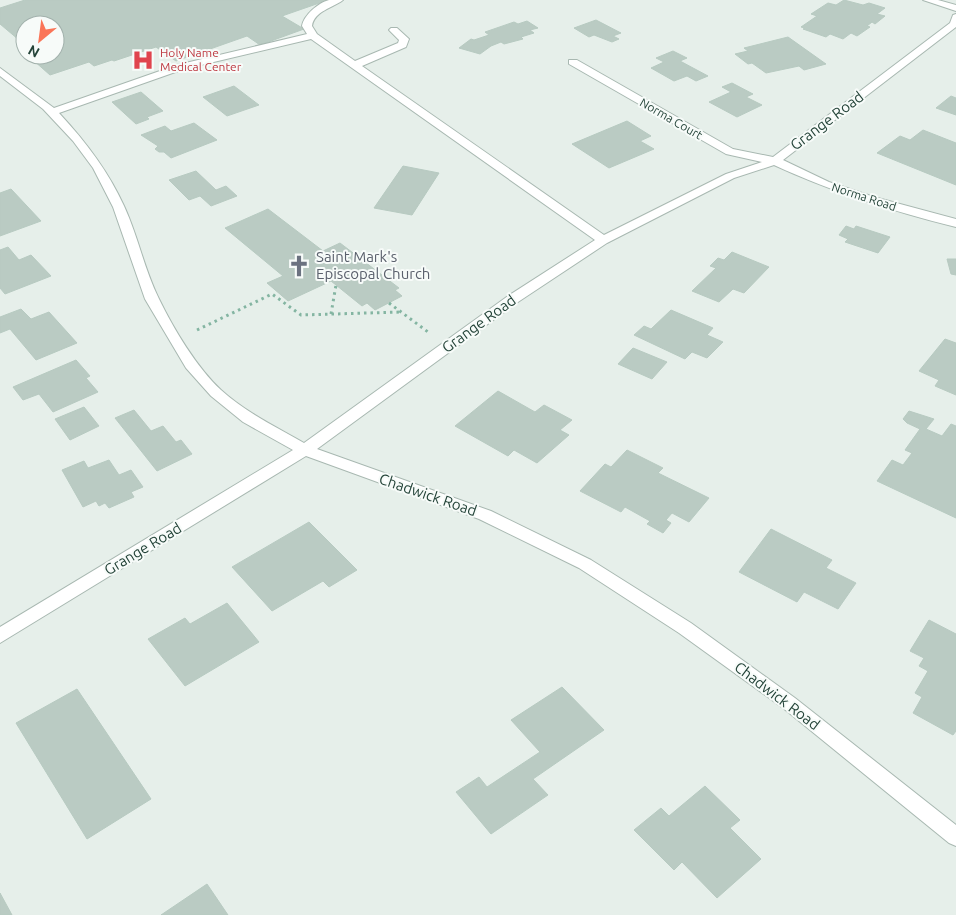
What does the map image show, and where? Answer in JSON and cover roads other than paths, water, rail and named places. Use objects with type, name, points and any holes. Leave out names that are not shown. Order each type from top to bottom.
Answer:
[{"type":"street","points":[[338,0],[326,4],[308,20],[307,26],[313,36],[603,240]]},
{"type":"street","points":[[928,0],[956,8]]},
{"type":"street","name":"Grange Road","points":[[0,636],[304,450],[513,299],[603,240],[722,180],[775,161],[954,24],[956,17]]},
{"type":"street","points":[[355,65],[402,45],[404,39],[394,30]]},
{"type":"street","points":[[52,112],[181,67],[313,36]]},
{"type":"street","name":"Norma Court","points":[[573,62],[730,152],[775,161]]},
{"type":"street","name":"Chadwick Road","points":[[0,71],[52,112],[77,138],[92,160],[115,199],[152,298],[191,365],[216,393],[248,418],[304,450],[485,515],[585,564],[685,628],[789,703],[956,837]]},
{"type":"street","name":"Norma Road","points":[[775,161],[825,184],[870,200],[956,223]]},
{"type":"place","name":"Holy Name Medical Center","points":[[143,60]]},
{"type":"place","name":"Saint Mark's Episcopal Church","points":[[299,266]]}]
